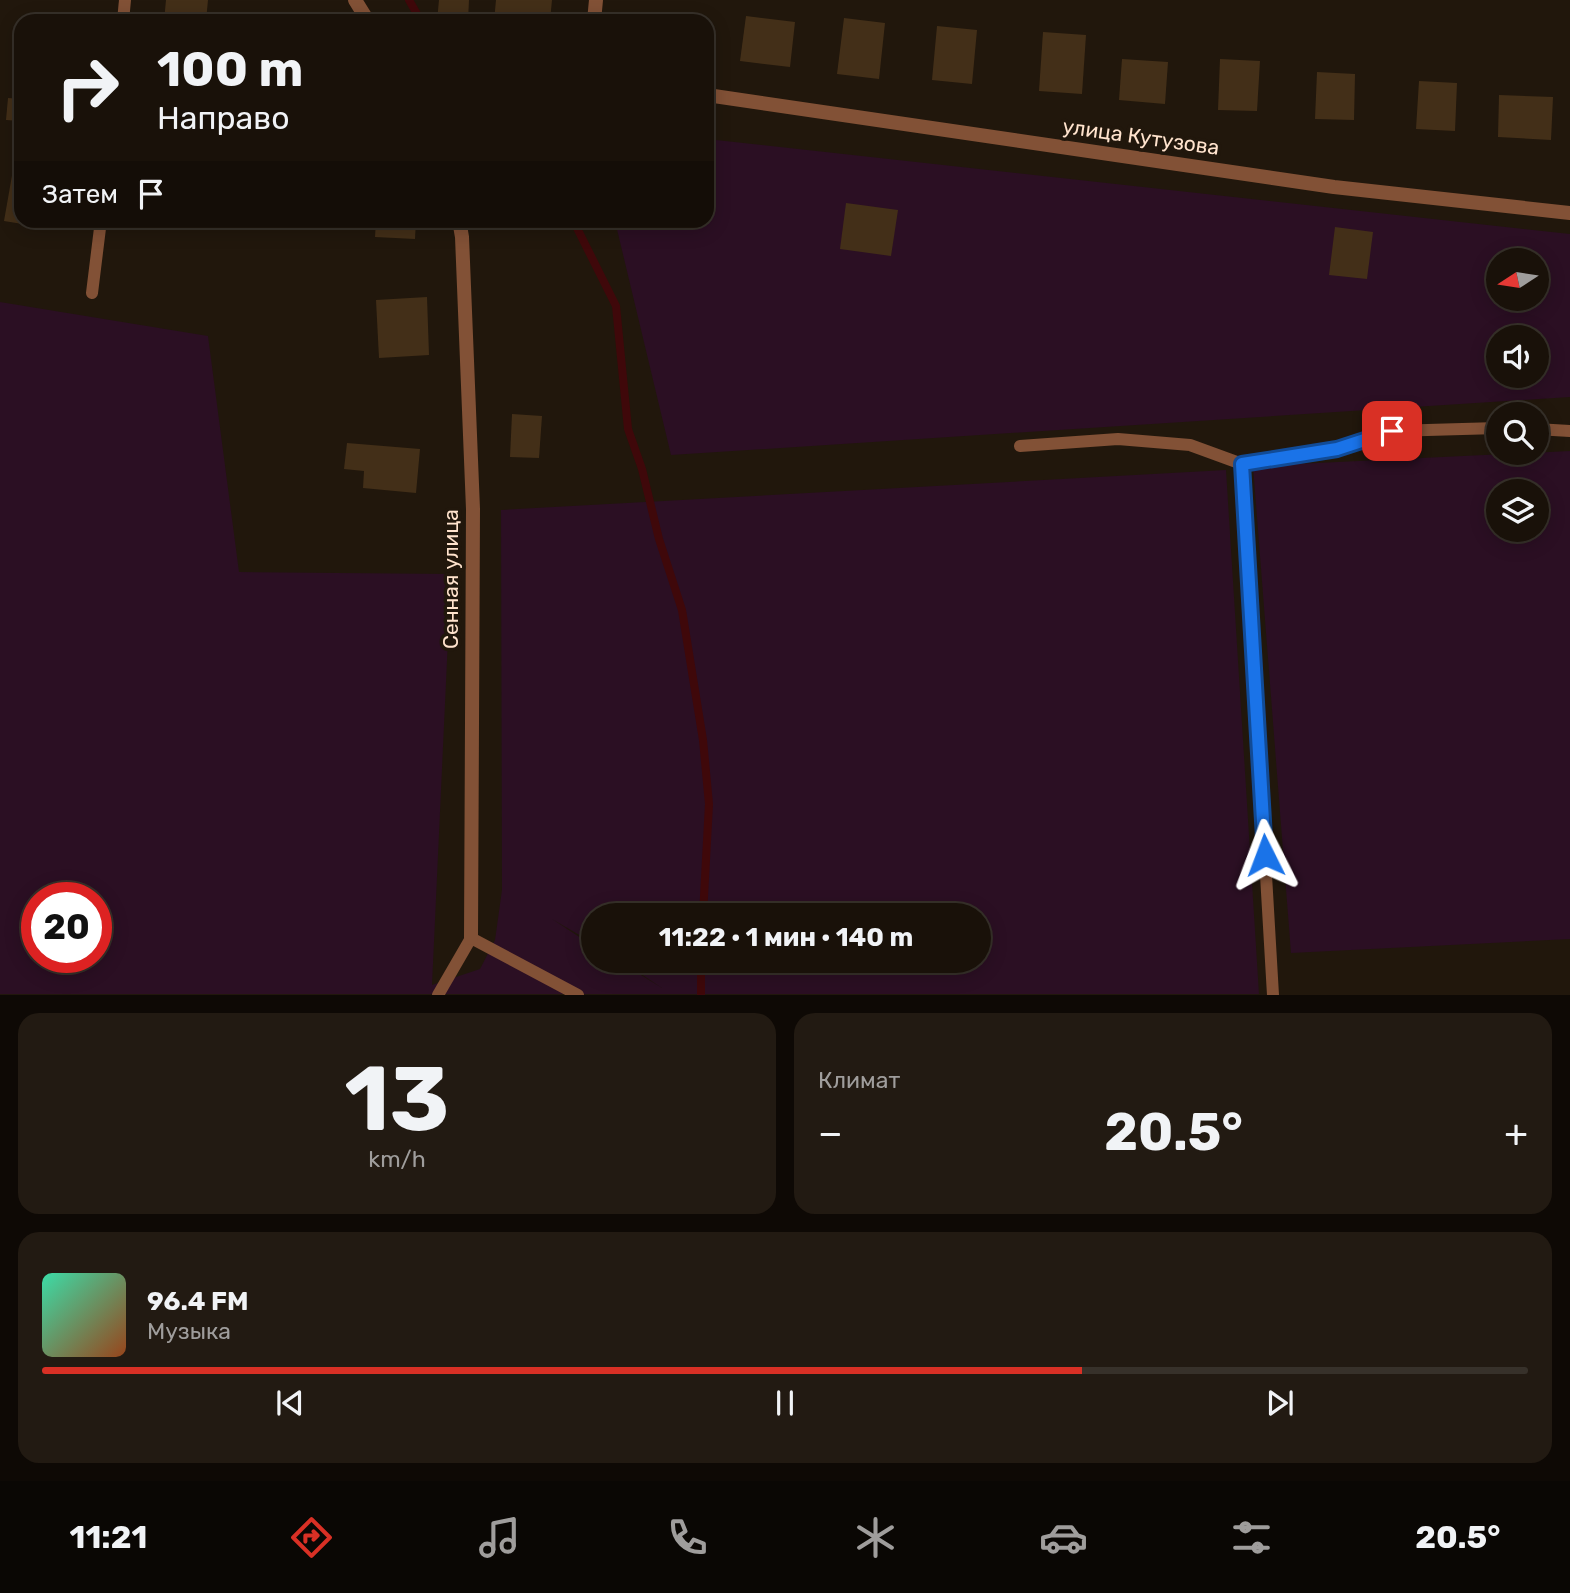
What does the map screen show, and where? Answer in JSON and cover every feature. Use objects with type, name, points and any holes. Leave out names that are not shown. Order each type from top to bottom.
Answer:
[{"type":"street","name":"улица Кутузова","points":[[714,96],[1334,187],[1570,213]]},
{"type":"street","name":"Сенная улица","points":[[459,228],[473,509],[471,938]]},
{"type":"lane","points":[[92,293],[100,228]]},
{"type":"lane","points":[[1020,446],[1118,439],[1190,445],[1242,464],[1337,449],[1392,431],[1486,428]]},
{"type":"lane","points":[[1549,429],[1570,430]]},
{"type":"lane","points":[[1242,464],[1273,995]]},
{"type":"lane","points":[[438,995],[471,938],[578,995]]},
{"type":"shaded area","points":[[714,140],[1570,234],[1570,397],[671,455],[617,228],[714,228]]},
{"type":"shaded area","points":[[0,302],[208,336],[239,572],[451,574],[432,985],[480,969],[495,940],[502,890],[501,510],[1226,470],[1259,994],[0,994]]},
{"type":"shaded area","points":[[1570,451],[1570,939],[1291,953],[1253,466],[1486,455],[1486,465],[1549,465],[1549,452]]},
{"type":"building","points":[[166,0],[208,0],[207,14],[165,14]]},
{"type":"building","points":[[439,0],[469,0],[468,14],[438,14]]},
{"type":"building","points":[[496,0],[552,0],[551,14],[495,14]]},
{"type":"building","points":[[746,16],[795,22],[790,67],[740,61]]},
{"type":"building","points":[[844,18],[885,23],[879,79],[837,74]]},
{"type":"building","points":[[937,26],[977,30],[972,84],[932,80]]},
{"type":"building","points":[[1043,32],[1086,35],[1082,94],[1039,91]]},
{"type":"building","points":[[1122,59],[1168,62],[1165,104],[1119,100]]},
{"type":"building","points":[[1220,59],[1260,61],[1257,111],[1218,110]]},
{"type":"building","points":[[1317,72],[1355,74],[1354,120],[1315,119]]},
{"type":"building","points":[[1419,81],[1457,83],[1455,131],[1416,129]]},
{"type":"building","points":[[1499,95],[1553,97],[1551,140],[1498,137]]},
{"type":"building","points":[[8,98],[14,98],[14,121],[6,120]]},
{"type":"building","points":[[14,164],[14,223],[4,221]]},
{"type":"building","points":[[846,203],[898,210],[891,256],[840,249]]},
{"type":"building","points":[[1335,227],[1373,232],[1367,279],[1329,275]]},
{"type":"building","points":[[376,228],[416,228],[415,239],[375,237]]},
{"type":"building","points":[[427,297],[429,355],[379,358],[376,300]]},
{"type":"building","points":[[512,414],[542,416],[539,458],[510,457]]},
{"type":"building","points":[[347,443],[420,449],[416,493],[363,488],[364,471],[344,469]]},
{"type":"waterway","points":[[409,0],[417,14]]},
{"type":"waterway","points":[[577,228],[616,306],[628,429],[682,610],[703,740],[709,804],[704,903]]},
{"type":"waterway","points":[[701,973],[701,995]]},
{"type":"route","points":[[1265,855],[1242,464],[1337,449],[1392,431]]}]
